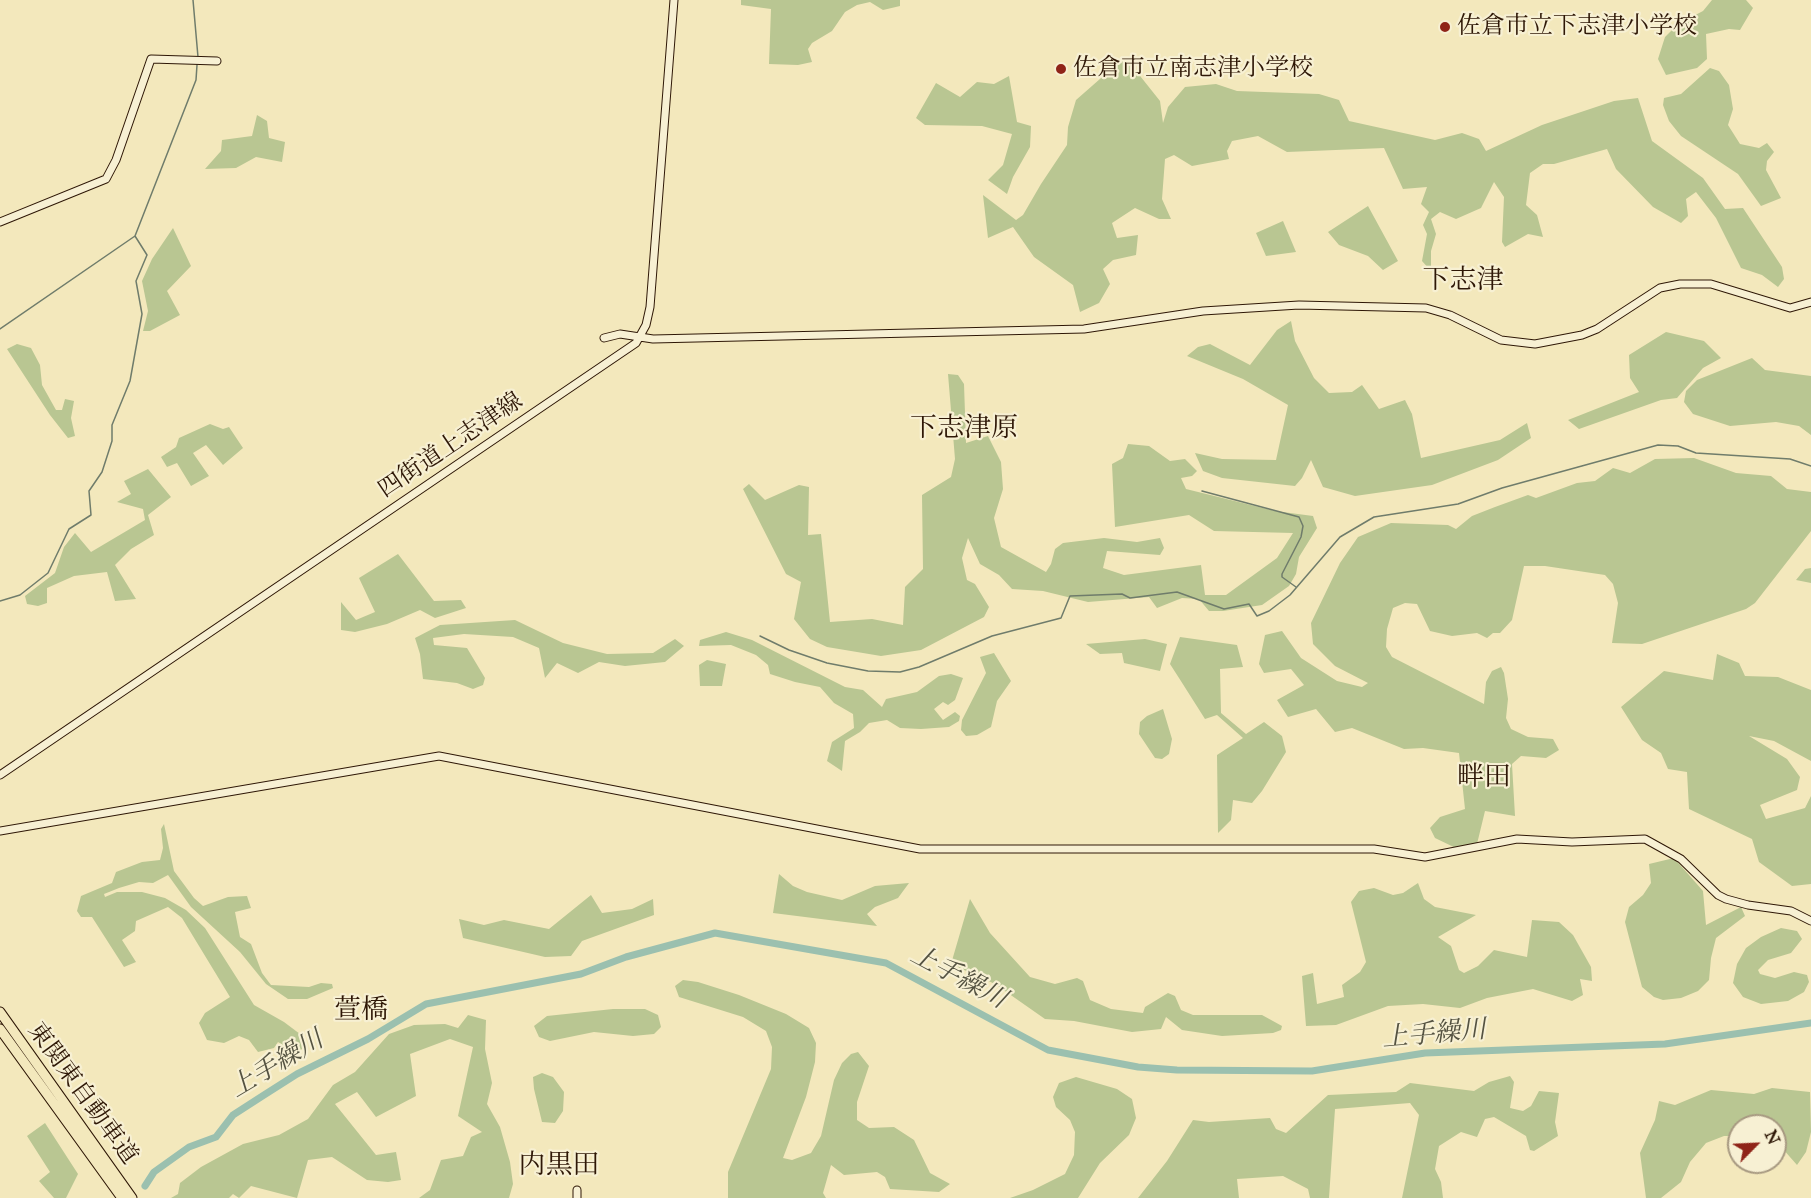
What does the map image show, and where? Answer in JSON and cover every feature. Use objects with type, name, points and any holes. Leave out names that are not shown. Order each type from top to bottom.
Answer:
[{"type":"highway","name":"東関東自動車道","points":[[0,1012],[132,1198]]},
{"type":"highway","name":"東関東自動車道","points":[[0,1029],[122,1198]]},
{"type":"street","points":[[641,336],[650,307],[674,0]]},
{"type":"street","points":[[0,222],[106,179],[116,160],[151,59],[217,61]]},
{"type":"street","points":[[604,338],[620,334],[652,339],[1078,329],[1187,313],[1299,305],[1426,308],[1450,315],[1501,340],[1534,344],[1571,338],[1597,329],[1652,292],[1669,286],[1696,282],[1711,284],[1790,308],[1811,302]]},
{"type":"street","name":"四街道上志津線","points":[[0,775],[603,367],[641,336]]},
{"type":"street","points":[[0,831],[439,756],[920,849],[1374,849],[1425,857],[1517,839],[1572,842],[1645,839],[1681,859],[1718,895],[1739,904],[1791,910],[1811,921]]},
{"type":"green space","points":[[741,0],[900,0],[900,6],[883,10],[870,2],[857,5],[845,12],[832,31],[812,43],[808,49],[812,62],[798,65],[769,64],[771,9],[741,5]]},
{"type":"green space","points":[[1712,0],[1746,0],[1753,8],[1740,30],[1729,29],[1706,34],[1707,59],[1697,68],[1666,75],[1658,59],[1665,37],[1678,24],[1703,11]]},
{"type":"green space","points":[[1125,57],[1160,101],[1163,123],[1168,107],[1185,87],[1216,84],[1237,91],[1319,94],[1339,100],[1349,121],[1435,140],[1462,133],[1479,139],[1486,151],[1542,125],[1614,101],[1638,98],[1652,141],[1703,178],[1725,209],[1743,208],[1782,267],[1784,279],[1778,287],[1762,275],[1741,268],[1716,218],[1696,192],[1686,199],[1688,216],[1681,223],[1653,207],[1616,169],[1607,149],[1554,164],[1543,164],[1530,173],[1526,205],[1537,215],[1543,237],[1528,234],[1505,247],[1502,242],[1504,197],[1494,182],[1481,208],[1456,219],[1440,212],[1431,219],[1436,234],[1431,251],[1431,271],[1422,261],[1427,234],[1423,225],[1429,212],[1421,204],[1427,187],[1403,189],[1384,148],[1287,152],[1258,136],[1232,141],[1227,151],[1229,159],[1192,166],[1174,155],[1165,159],[1162,199],[1171,219],[1159,219],[1135,208],[1112,223],[1117,238],[1138,235],[1136,255],[1113,260],[1103,269],[1110,284],[1099,303],[1080,312],[1073,285],[1034,257],[1013,227],[988,238],[983,195],[1016,220],[1023,215],[1067,145],[1068,127],[1076,100]]},
{"type":"green space","points":[[1710,68],[1719,71],[1729,85],[1733,109],[1728,125],[1740,144],[1759,148],[1767,143],[1774,152],[1767,161],[1766,170],[1781,198],[1761,206],[1738,174],[1681,136],[1669,121],[1663,105],[1664,98],[1681,94]]},
{"type":"green space","points":[[1009,76],[1017,122],[1031,126],[1030,147],[1013,177],[1007,194],[988,180],[1003,165],[1012,134],[982,126],[925,125],[916,118],[936,83],[960,97],[977,82],[994,84]]},
{"type":"green space","points":[[257,115],[267,121],[269,138],[285,142],[282,162],[256,157],[236,168],[205,169],[221,151],[222,140],[252,136]]},
{"type":"green space","points":[[1368,206],[1398,261],[1383,270],[1368,256],[1339,245],[1328,232]]},
{"type":"green space","points":[[1283,221],[1296,252],[1266,256],[1256,233]]},
{"type":"green space","points":[[173,228],[191,266],[167,291],[180,315],[150,331],[143,331],[148,311],[142,281],[152,259]]},
{"type":"green space","points":[[1291,321],[1295,341],[1314,378],[1329,393],[1352,392],[1362,385],[1379,409],[1405,400],[1412,414],[1421,458],[1500,440],[1527,423],[1531,438],[1498,460],[1432,485],[1355,496],[1323,487],[1311,460],[1295,486],[1222,478],[1203,471],[1195,453],[1222,459],[1276,460],[1288,405],[1243,379],[1187,356],[1198,347],[1210,344],[1250,365],[1277,330]]},
{"type":"green space","points":[[1666,332],[1704,341],[1721,358],[1703,368],[1677,398],[1661,400],[1579,429],[1568,420],[1639,392],[1630,378],[1629,355]]},
{"type":"green space","points":[[17,344],[31,348],[40,365],[42,385],[56,410],[62,410],[65,399],[74,401],[71,418],[75,436],[68,438],[50,415],[7,349]]},
{"type":"green space","points":[[1752,358],[1765,370],[1811,376],[1811,435],[1799,426],[1776,422],[1730,426],[1693,414],[1684,402],[1686,391],[1697,380]]},
{"type":"green space","points":[[948,374],[958,375],[964,384],[966,443],[988,436],[1001,462],[1003,489],[994,518],[1001,547],[1046,572],[1055,549],[1063,543],[1104,538],[1137,542],[1160,538],[1164,548],[1160,555],[1107,551],[1103,568],[1124,575],[1201,565],[1205,595],[1226,595],[1277,558],[1293,533],[1214,531],[1189,515],[1115,527],[1112,464],[1123,458],[1128,444],[1149,446],[1170,461],[1185,459],[1197,471],[1192,476],[1181,478],[1186,489],[1275,511],[1313,516],[1317,528],[1299,557],[1296,574],[1289,586],[1262,605],[1223,611],[1209,611],[1199,599],[1182,598],[1157,608],[1149,597],[1088,602],[1043,591],[1012,589],[999,575],[980,564],[968,538],[962,558],[967,580],[975,584],[989,607],[984,617],[921,650],[881,656],[827,647],[810,639],[794,619],[801,582],[786,574],[743,489],[749,484],[765,500],[799,485],[809,487],[808,535],[821,534],[830,622],[872,619],[903,625],[905,587],[923,569],[922,495],[951,477],[955,459]]},
{"type":"green space","points":[[210,424],[223,429],[229,427],[243,448],[223,465],[206,445],[193,453],[209,476],[191,486],[177,463],[167,467],[161,457],[176,447],[179,438]]},
{"type":"green space","points":[[1694,458],[1736,473],[1771,476],[1787,489],[1811,492],[1811,531],[1755,603],[1746,609],[1642,644],[1612,643],[1618,603],[1613,584],[1605,575],[1545,566],[1524,566],[1512,620],[1500,633],[1493,633],[1487,638],[1477,633],[1452,636],[1430,631],[1417,604],[1405,603],[1393,608],[1387,629],[1386,647],[1392,657],[1484,704],[1486,682],[1492,671],[1501,667],[1508,699],[1506,718],[1511,729],[1528,737],[1553,739],[1559,750],[1546,758],[1521,756],[1512,764],[1515,816],[1485,811],[1477,844],[1460,850],[1435,838],[1430,828],[1440,817],[1465,809],[1459,753],[1423,748],[1404,749],[1352,728],[1335,732],[1316,709],[1288,717],[1277,700],[1304,685],[1291,669],[1264,673],[1259,664],[1265,635],[1282,631],[1301,658],[1337,681],[1362,687],[1368,683],[1335,666],[1313,644],[1311,623],[1340,563],[1358,537],[1391,523],[1448,525],[1456,529],[1472,516],[1495,507],[1528,495],[1536,498],[1577,483],[1595,481],[1613,468],[1630,473],[1655,459]]},
{"type":"green space","points":[[148,469],[171,497],[148,515],[154,535],[131,549],[115,565],[136,599],[115,601],[107,572],[74,576],[47,588],[47,603],[38,606],[27,604],[25,596],[55,573],[64,547],[75,533],[91,552],[145,520],[143,509],[117,502],[131,494],[124,481]]},
{"type":"green space","points":[[398,554],[434,601],[461,600],[466,608],[435,618],[420,610],[387,624],[355,632],[341,630],[341,602],[356,620],[375,612],[359,578]]},
{"type":"green space","points":[[1811,568],[1811,583],[1796,580],[1805,569]]},
{"type":"green space","points":[[515,620],[563,643],[607,654],[653,653],[675,639],[684,646],[665,662],[625,666],[599,662],[578,673],[557,663],[545,678],[539,648],[513,637],[464,634],[433,638],[434,645],[467,648],[485,678],[483,685],[473,689],[457,683],[423,679],[420,654],[415,638],[440,625]]},
{"type":"green space","points":[[726,632],[752,640],[845,687],[863,690],[882,707],[886,699],[917,692],[939,676],[951,674],[963,678],[955,700],[948,705],[943,702],[934,709],[943,720],[955,712],[960,716],[959,721],[949,727],[921,729],[900,728],[887,720],[869,723],[845,741],[842,771],[827,761],[832,742],[854,728],[853,714],[834,703],[820,687],[770,674],[768,665],[756,655],[731,645],[699,646],[700,640]]},
{"type":"green space","points":[[1180,637],[1237,645],[1243,667],[1220,669],[1221,713],[1246,734],[1264,722],[1282,736],[1286,752],[1252,803],[1233,800],[1231,820],[1218,833],[1217,755],[1243,738],[1217,715],[1205,719],[1170,664]]},
{"type":"green space","points":[[1145,639],[1167,644],[1160,671],[1124,663],[1122,653],[1100,654],[1086,644]]},
{"type":"green space","points":[[994,653],[1011,681],[997,701],[991,727],[977,735],[966,736],[961,730],[962,720],[986,673],[980,657]]},
{"type":"green space","points":[[1717,654],[1739,663],[1745,676],[1778,677],[1811,690],[1811,761],[1774,741],[1749,736],[1787,759],[1800,777],[1797,790],[1760,805],[1766,819],[1805,808],[1811,796],[1811,884],[1792,886],[1759,862],[1752,839],[1689,809],[1687,772],[1668,769],[1661,753],[1642,740],[1621,707],[1664,671],[1713,680]]},
{"type":"green space","points":[[707,660],[726,664],[722,686],[700,686],[699,665]]},
{"type":"green space","points":[[1163,709],[1172,739],[1169,754],[1162,759],[1155,758],[1139,734],[1140,722]]},
{"type":"green space","points":[[164,824],[174,871],[194,898],[203,906],[228,897],[247,896],[251,908],[235,912],[240,937],[251,944],[262,973],[271,985],[309,987],[321,983],[332,984],[333,988],[307,999],[288,999],[266,984],[240,952],[191,907],[168,875],[153,883],[139,882],[119,888],[104,894],[105,897],[117,892],[142,892],[165,898],[186,910],[205,928],[254,1005],[284,1022],[304,1037],[304,1046],[298,1054],[278,1042],[274,1048],[258,1052],[249,1040],[239,1036],[224,1043],[207,1040],[199,1023],[205,1013],[230,997],[182,918],[168,907],[136,921],[135,931],[122,940],[136,962],[124,967],[92,917],[81,917],[77,911],[81,896],[112,883],[116,872],[142,862],[160,860],[163,848],[161,829]]},
{"type":"green space","points":[[1674,858],[1703,891],[1706,925],[1741,907],[1745,916],[1716,938],[1709,980],[1698,991],[1681,998],[1663,1000],[1654,997],[1642,987],[1625,922],[1629,907],[1643,895],[1651,883],[1649,864]]},
{"type":"green space","points":[[779,874],[793,886],[807,892],[842,900],[875,886],[909,883],[898,898],[875,907],[867,914],[877,926],[773,913]]},
{"type":"green space","points":[[1418,883],[1424,899],[1435,907],[1476,915],[1438,937],[1451,946],[1459,970],[1464,973],[1478,966],[1494,950],[1527,957],[1532,920],[1559,922],[1573,935],[1591,967],[1592,981],[1580,979],[1583,995],[1572,1001],[1533,989],[1487,998],[1460,1008],[1423,1004],[1388,1006],[1336,1025],[1306,1026],[1302,976],[1313,973],[1317,1004],[1344,997],[1342,985],[1360,972],[1366,962],[1351,902],[1359,891],[1374,888],[1393,895],[1403,893]]},
{"type":"green space","points":[[591,895],[602,913],[632,909],[653,899],[654,915],[582,941],[571,956],[545,957],[463,938],[459,919],[484,925],[504,920],[549,929]]},
{"type":"green space","points":[[970,899],[990,933],[1030,977],[1055,984],[1077,978],[1083,981],[1090,1000],[1111,1009],[1143,1013],[1145,1007],[1168,993],[1175,996],[1181,1010],[1193,1015],[1262,1015],[1282,1026],[1281,1030],[1273,1033],[1222,1036],[1182,1030],[1166,1017],[1161,1029],[1132,1032],[1074,1021],[1045,1019],[995,984],[951,964]]},
{"type":"green space","points":[[1781,928],[1797,931],[1802,939],[1791,953],[1768,960],[1758,970],[1760,974],[1775,978],[1794,972],[1807,975],[1809,982],[1804,992],[1788,1001],[1761,1004],[1743,997],[1733,983],[1737,964],[1746,948],[1761,937]]},
{"type":"green space","points":[[683,980],[698,982],[739,995],[786,1014],[809,1028],[816,1043],[815,1062],[806,1097],[783,1158],[792,1160],[811,1153],[821,1136],[834,1080],[842,1063],[851,1054],[858,1052],[869,1066],[857,1102],[857,1120],[869,1128],[894,1127],[914,1140],[930,1173],[950,1184],[939,1192],[890,1189],[885,1177],[877,1172],[844,1175],[831,1165],[823,1193],[826,1198],[728,1198],[728,1172],[771,1069],[772,1047],[766,1031],[743,1017],[679,997],[675,986]]},
{"type":"green space","points":[[613,1009],[645,1009],[658,1015],[661,1027],[654,1034],[633,1036],[594,1032],[550,1041],[539,1037],[534,1026],[547,1016]]},
{"type":"green space","points":[[468,1015],[486,1020],[485,1049],[492,1083],[487,1104],[500,1127],[510,1162],[513,1184],[509,1198],[419,1198],[430,1190],[441,1160],[463,1156],[471,1137],[482,1132],[458,1116],[473,1047],[450,1039],[410,1054],[416,1096],[376,1117],[357,1092],[335,1104],[376,1155],[396,1152],[401,1180],[388,1182],[367,1180],[332,1157],[308,1160],[297,1198],[251,1186],[239,1198],[233,1194],[229,1198],[171,1198],[178,1194],[180,1183],[201,1167],[243,1144],[279,1135],[308,1119],[333,1085],[355,1072],[389,1034],[414,1025],[445,1024],[458,1028]]},
{"type":"green space","points":[[542,1073],[553,1077],[564,1092],[563,1111],[555,1123],[542,1122],[533,1077]]},
{"type":"green space","points":[[1510,1076],[1514,1082],[1510,1108],[1523,1111],[1531,1106],[1539,1091],[1559,1093],[1555,1122],[1558,1136],[1534,1151],[1530,1150],[1526,1136],[1494,1117],[1485,1119],[1477,1137],[1461,1132],[1439,1146],[1435,1169],[1441,1182],[1443,1198],[1402,1198],[1419,1115],[1410,1103],[1335,1109],[1329,1198],[1310,1198],[1308,1189],[1283,1176],[1237,1179],[1239,1198],[1138,1198],[1167,1161],[1193,1120],[1209,1122],[1270,1118],[1276,1129],[1286,1133],[1328,1095],[1396,1092],[1410,1083],[1474,1091],[1489,1082]]},
{"type":"green space","points":[[1076,1077],[1117,1089],[1132,1099],[1136,1118],[1129,1135],[1100,1163],[1078,1198],[1010,1198],[1033,1190],[1065,1174],[1074,1155],[1075,1132],[1070,1120],[1056,1107],[1053,1097],[1059,1083]]},
{"type":"green space","points":[[1772,1088],[1810,1092],[1811,1132],[1806,1152],[1797,1165],[1787,1154],[1787,1114],[1727,1114],[1727,1136],[1706,1143],[1690,1162],[1681,1182],[1661,1198],[1646,1198],[1640,1153],[1655,1120],[1659,1101],[1675,1105],[1711,1090],[1754,1094]]},
{"type":"green space","points":[[45,1123],[78,1174],[66,1198],[54,1198],[39,1181],[50,1172],[27,1136]]},
{"type":"waterway","points":[[193,0],[198,57]]},
{"type":"waterway","points":[[0,329],[135,236],[196,80],[197,65]]},
{"type":"waterway","points":[[0,601],[20,595],[48,573],[69,529],[91,515],[89,491],[102,472],[112,441],[112,425],[130,381],[142,314],[136,281],[147,255],[135,236]]},
{"type":"waterway","points":[[760,636],[789,650],[827,663],[868,671],[900,672],[919,667],[992,636],[1061,618],[1070,596],[1122,594],[1130,598],[1177,592],[1224,609],[1249,604],[1257,616],[1269,611],[1290,595],[1340,537],[1374,517],[1458,504],[1502,488],[1658,445],[1678,446],[1696,453],[1790,459],[1811,466]]},
{"type":"waterway","points":[[1202,491],[1299,517],[1303,526],[1301,537],[1282,574],[1282,577],[1296,587]]},
{"type":"waterway","name":"上手繰川","points":[[145,1186],[154,1172],[189,1147],[216,1137],[233,1115],[297,1074],[368,1039],[426,1004],[581,974],[626,957],[715,933],[886,963],[1048,1050],[1138,1067],[1177,1070],[1312,1071],[1425,1053],[1665,1044],[1811,1023]]},
{"type":"place","name":"佐倉市立下志津小学校","points":[[1445,27]]},
{"type":"place","name":"佐倉市立南志津小学校","points":[[1061,69]]},
{"type":"district","name":"下志津","points":[[1463,281]]},
{"type":"district","name":"下志津原","points":[[964,429]]},
{"type":"district","name":"畔田","points":[[1484,778]]},
{"type":"district","name":"萱橋","points":[[361,1011]]},
{"type":"district","name":"内黒田","points":[[559,1166]]}]
